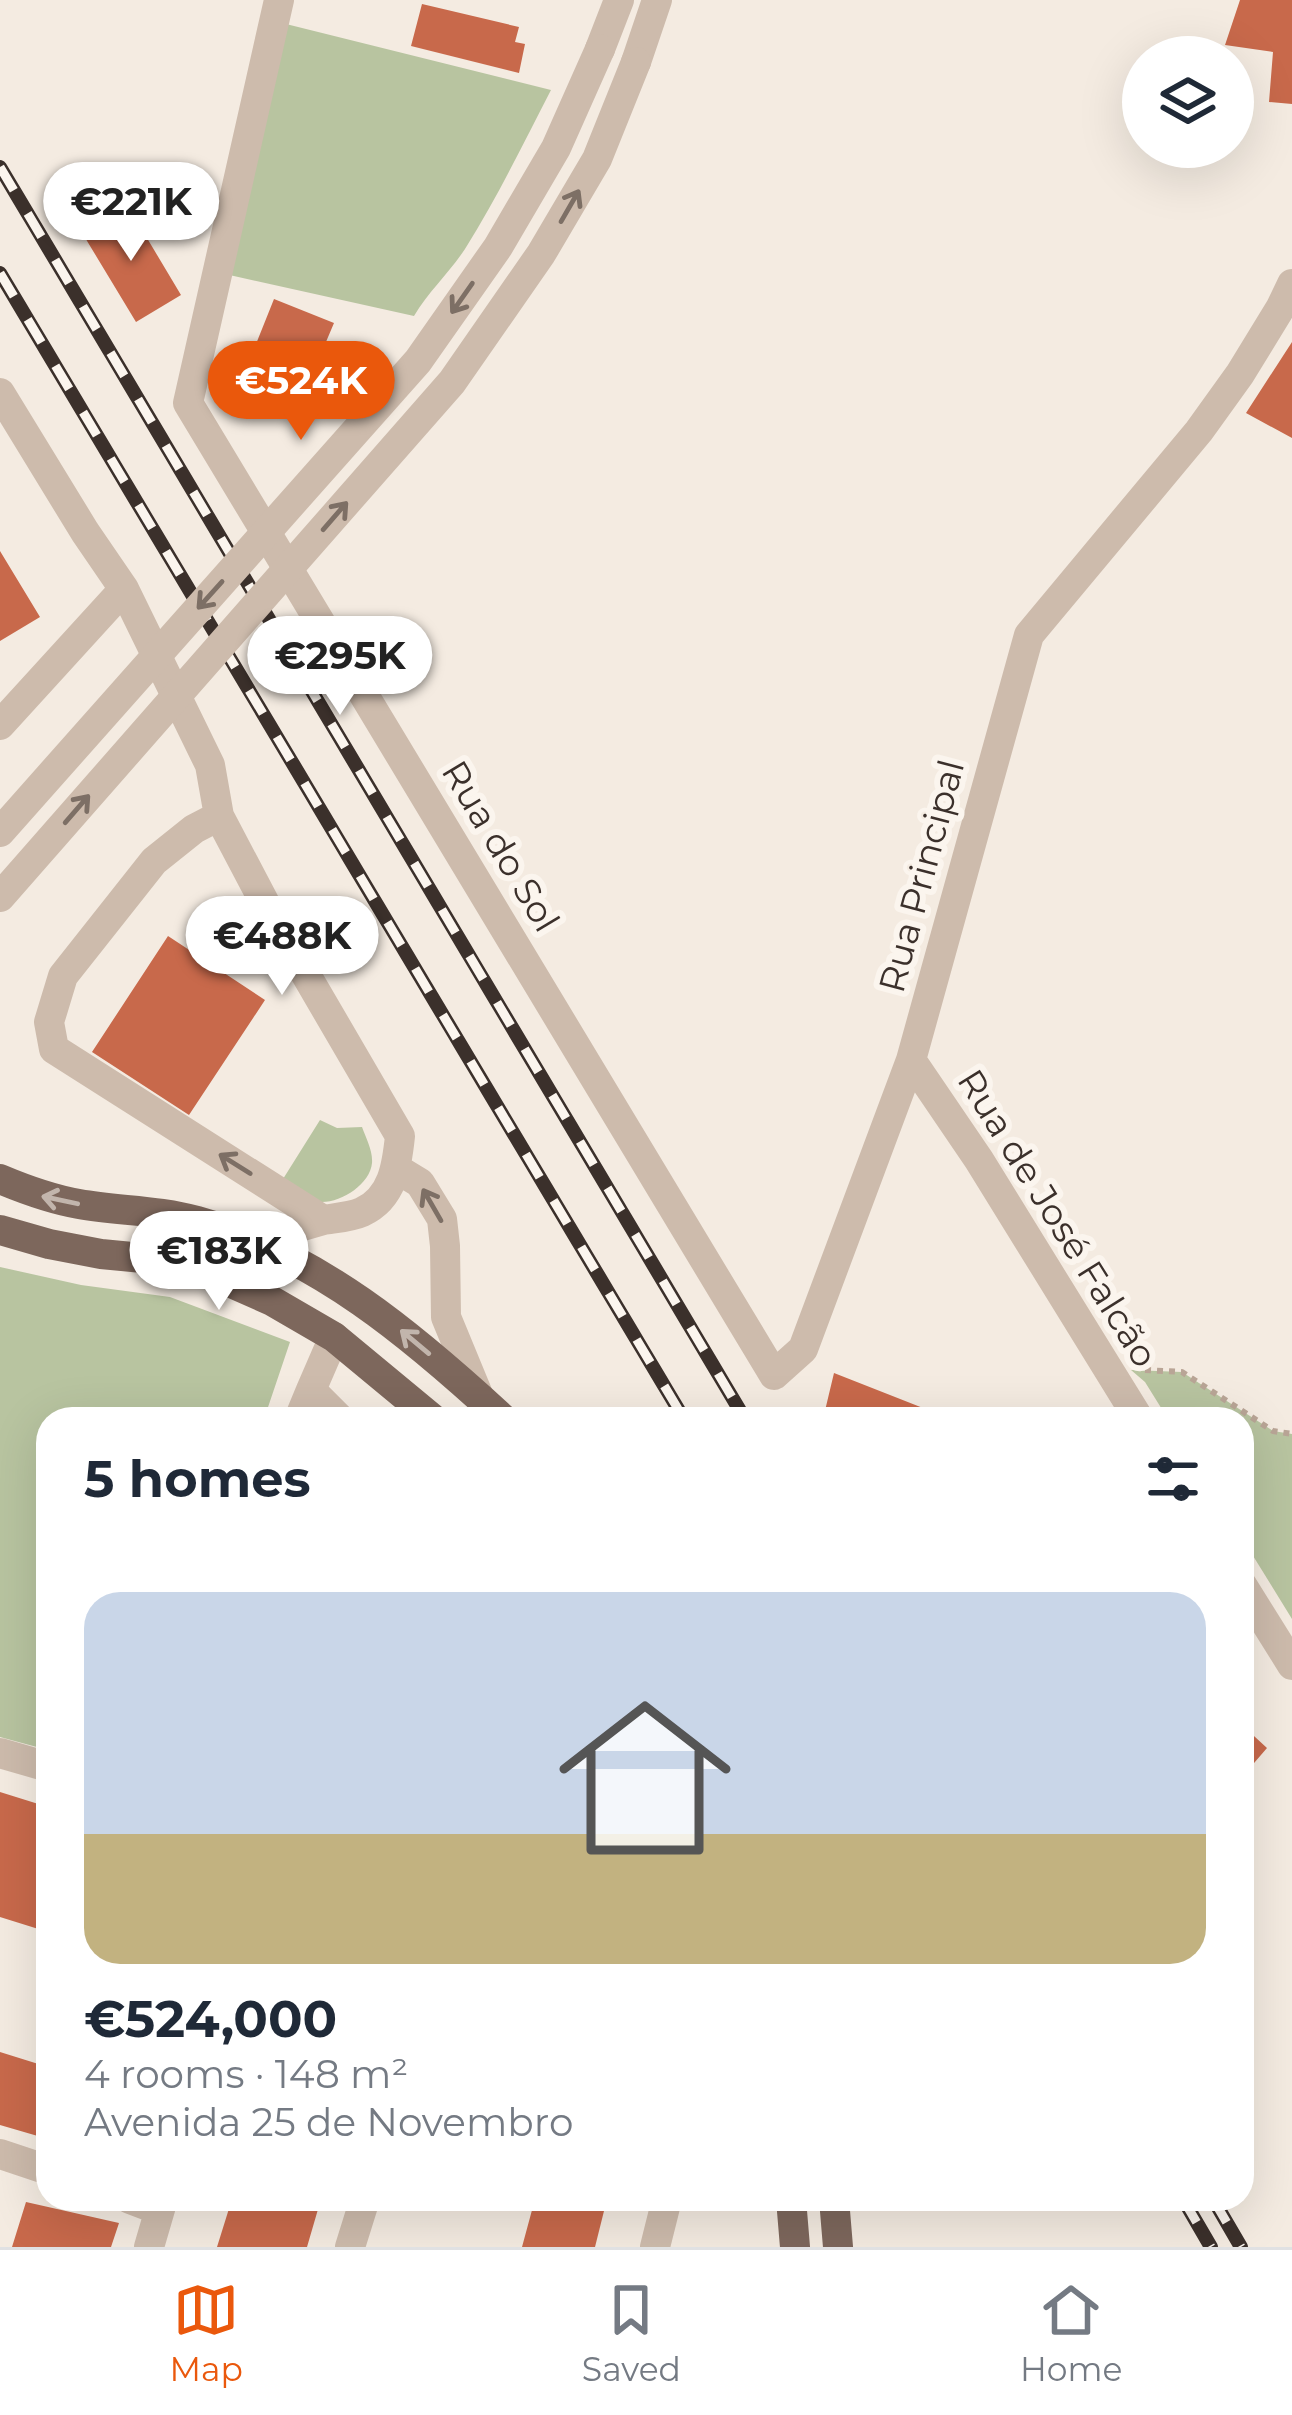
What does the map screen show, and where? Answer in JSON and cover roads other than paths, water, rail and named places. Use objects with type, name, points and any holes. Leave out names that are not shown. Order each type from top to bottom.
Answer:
[{"type":"main road","points":[[0,1180],[80,1204],[194,1220],[254,1240],[335,1282],[490,1407]]},
{"type":"main road","points":[[0,1231],[101,1254],[163,1260],[220,1278],[334,1336],[419,1407]]},
{"type":"main road","points":[[792,2211],[795,2247]]},
{"type":"main road","points":[[835,2211],[838,2247]]},
{"type":"street","name":"Rua do Sol","points":[[279,0],[188,403],[774,1375]]},
{"type":"street","points":[[0,832],[418,361],[498,247],[556,148],[619,0]]},
{"type":"street","points":[[0,897],[452,382],[541,254],[597,159],[657,0]]},
{"type":"street","name":"Rua Principal","points":[[774,1375],[803,1349],[910,1060],[1029,634],[1198,431],[1240,374],[1292,284]]},
{"type":"street","points":[[0,393],[124,589],[210,765],[218,816],[400,1136],[397,1169],[385,1194],[364,1211],[254,1240]]},
{"type":"street","points":[[0,725],[124,589]]},
{"type":"street","points":[[218,816],[154,861],[63,976],[49,1022],[54,1048],[323,1220]]},
{"type":"street","name":"Rua de José Falcão","points":[[910,1060],[979,1160],[1132,1407]]},
{"type":"street","points":[[397,1169],[420,1183],[442,1219],[446,1317],[478,1396]]},
{"type":"street","points":[[304,1407],[334,1336]]},
{"type":"street","points":[[311,1390],[328,1407]]},
{"type":"street","points":[[1254,1604],[1292,1665]]},
{"type":"street","points":[[0,1753],[36,1764]]},
{"type":"street","points":[[0,2154],[36,2166]]},
{"type":"street","points":[[149,2247],[159,2211]]},
{"type":"street","points":[[350,2247],[361,2211]]},
{"type":"street","points":[[655,2247],[664,2211]]},
{"type":"railway","points":[[0,167],[738,1407]]},
{"type":"railway","points":[[0,273],[677,1407]]},
{"type":"railway","points":[[1190,2211],[1211,2247]]},
{"type":"railway","points":[[1220,2211],[1241,2247]]}]
